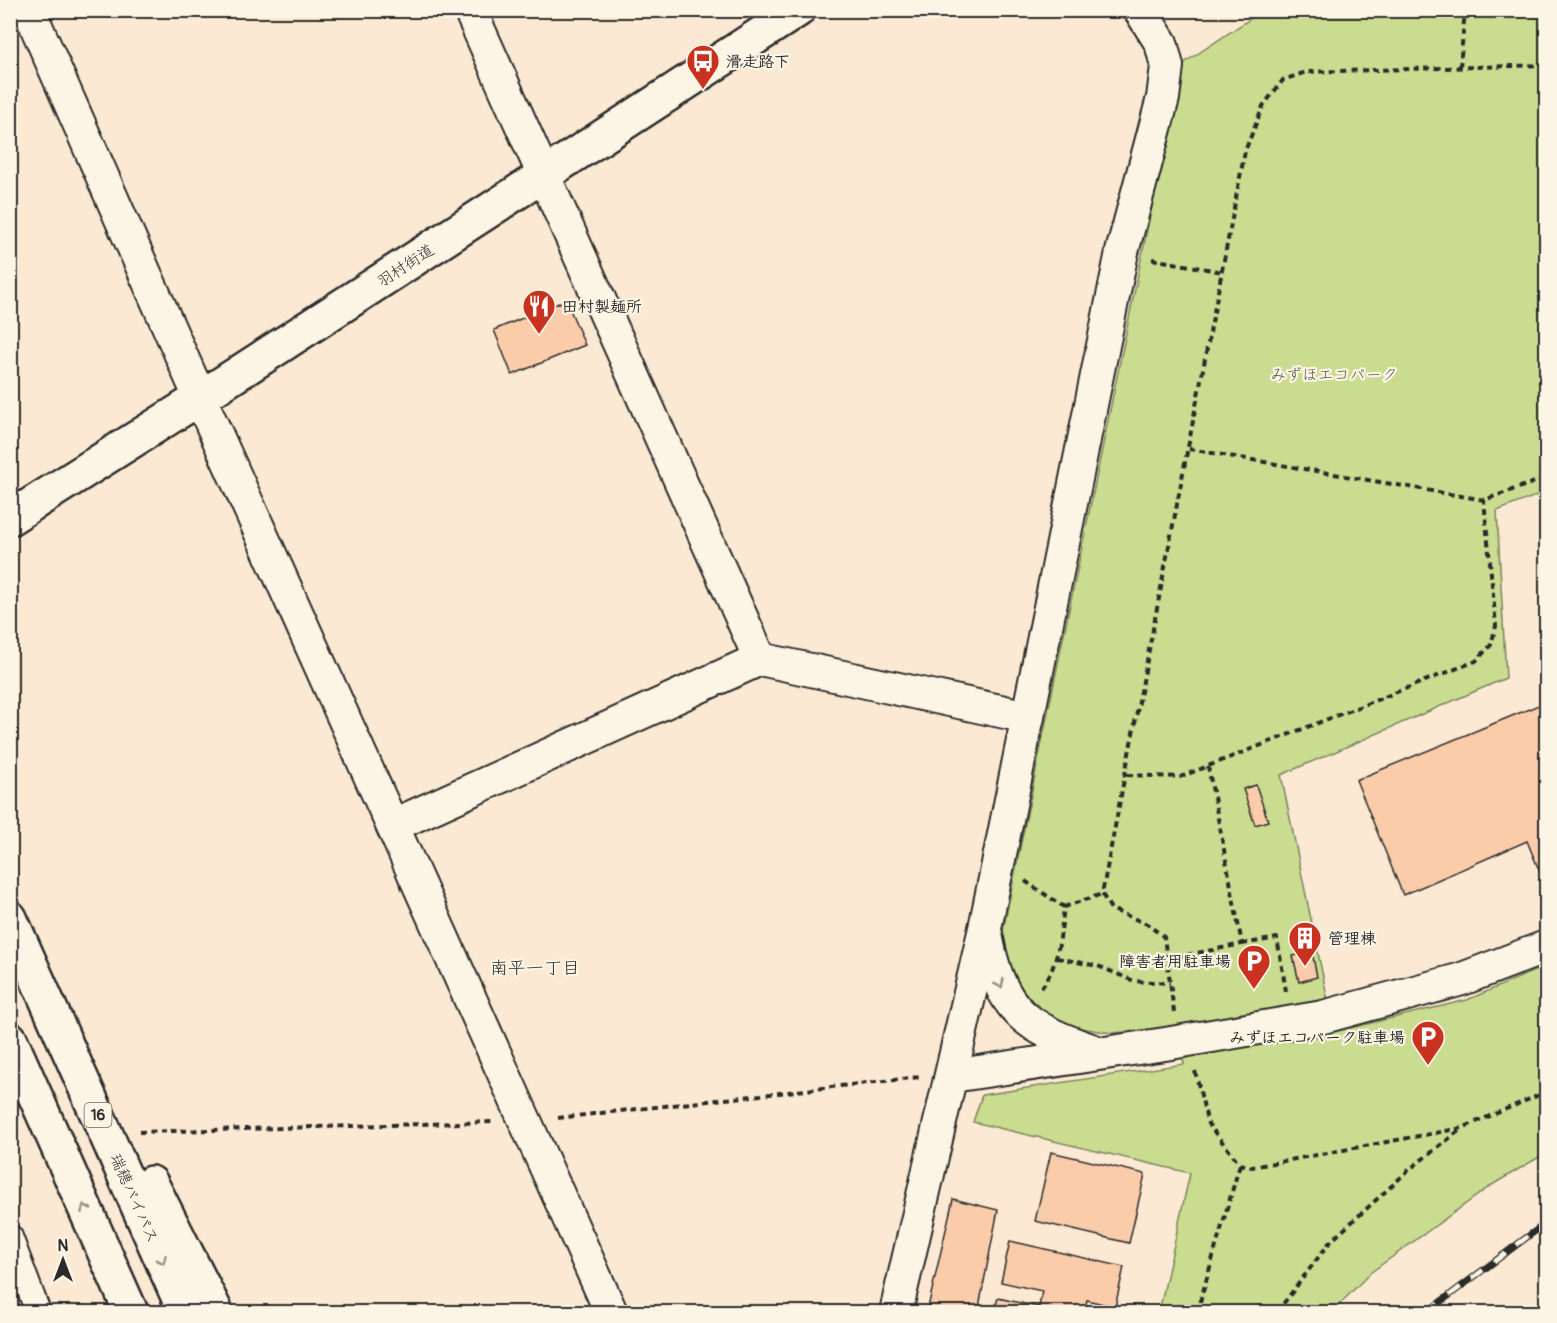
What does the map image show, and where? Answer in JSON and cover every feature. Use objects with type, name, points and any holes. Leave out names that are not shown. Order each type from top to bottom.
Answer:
[{"type":"main road","name":"羽村街道","points":[[10,518],[200,398],[798,10]]},
{"type":"main road","name":"瑞穂バイパス","points":[[10,918],[185,1312]]},
{"type":"main road","points":[[45,994],[75,1030],[216,1312]]},
{"type":"main road","points":[[10,1039],[128,1308]]},
{"type":"street","points":[[29,10],[200,398],[394,825],[611,1312]]},
{"type":"street","points":[[470,10],[760,659]]},
{"type":"street","points":[[896,1312],[985,928],[1122,252],[1163,98],[1167,66],[1161,43],[1140,10]]},
{"type":"street","points":[[394,825],[760,659],[1029,717]]},
{"type":"street","points":[[985,928],[992,968],[1008,1001],[1020,1014],[1043,1031],[1099,1053]]},
{"type":"street","points":[[952,1076],[1165,1044],[1323,1017],[1462,979],[1546,947]]},
{"type":"street","points":[[10,1237],[38,1312]]},
{"type":"path","points":[[1460,67],[1465,10]]},
{"type":"path","points":[[1175,1017],[1164,937],[1147,924],[1111,909],[1102,894],[1127,775],[1245,151],[1263,106],[1283,80],[1306,72],[1546,65]]},
{"type":"path","points":[[1122,252],[1222,272]]},
{"type":"path","points":[[1189,449],[1484,501],[1546,477]]},
{"type":"path","points":[[1127,775],[1180,777],[1476,662],[1491,645],[1496,626],[1484,501]]},
{"type":"path","points":[[1208,766],[1242,944]]},
{"type":"path","points":[[1014,877],[1035,886],[1064,907]]},
{"type":"path","points":[[1064,907],[1102,894]]},
{"type":"path","points":[[1036,996],[1048,980],[1057,958],[1064,907]]},
{"type":"path","points":[[1167,959],[1276,938],[1287,1000]]},
{"type":"path","points":[[1057,958],[1098,966],[1134,981],[1170,983]]},
{"type":"path","points":[[1195,1070],[1208,1124],[1240,1164],[1252,1167],[1462,1128],[1546,1092]]},
{"type":"path","points":[[1277,1312],[1330,1242],[1410,1169],[1462,1128]]},
{"type":"path","points":[[1197,1312],[1240,1164]]},
{"type":"green space","name":"みずほエコパーク","points":[[1262,11],[1546,11],[1546,492],[1497,511],[1506,678],[1281,775],[1328,1001],[1289,1010],[1296,1041],[1467,1000],[1546,966],[1546,1153],[1492,1185],[1370,1273],[1332,1312],[1159,1312],[1190,1173],[973,1122],[982,1095],[1184,1064],[1177,1028],[1112,1033],[1060,1025],[1029,1003],[1007,969],[1003,931],[1181,65]]},
{"type":"building","points":[[566,300],[585,345],[512,375],[494,330]]},
{"type":"building","points":[[1546,702],[1546,887],[1527,841],[1403,895],[1356,780]]},
{"type":"building","points":[[1256,785],[1268,821],[1255,825],[1243,789]]},
{"type":"building","name":"管理棟","points":[[1312,952],[1317,977],[1299,982],[1293,956]]},
{"type":"building","points":[[1051,1152],[1145,1174],[1129,1243],[1035,1221]]},
{"type":"building","points":[[953,1199],[998,1210],[978,1312],[927,1312]]},
{"type":"building","points":[[1010,1241],[1124,1267],[1115,1307],[1087,1300],[1084,1312],[994,1312],[998,1298],[1039,1307],[1042,1291],[1001,1282]]},
{"type":"railway","points":[[1427,1312],[1546,1223]]},
{"type":"place","name":"滑走路下","points":[[703,90]]},
{"type":"place","name":"田村製麺所","points":[[539,335]]},
{"type":"place","name":"管理棟","points":[[1305,967]]},
{"type":"place","name":"障害者用駐車場","points":[[1254,990]]},
{"type":"place","name":"みずほエコパーク駐車場","points":[[1428,1066]]},
{"type":"district","name":"南平一丁目","points":[[535,968]]}]
